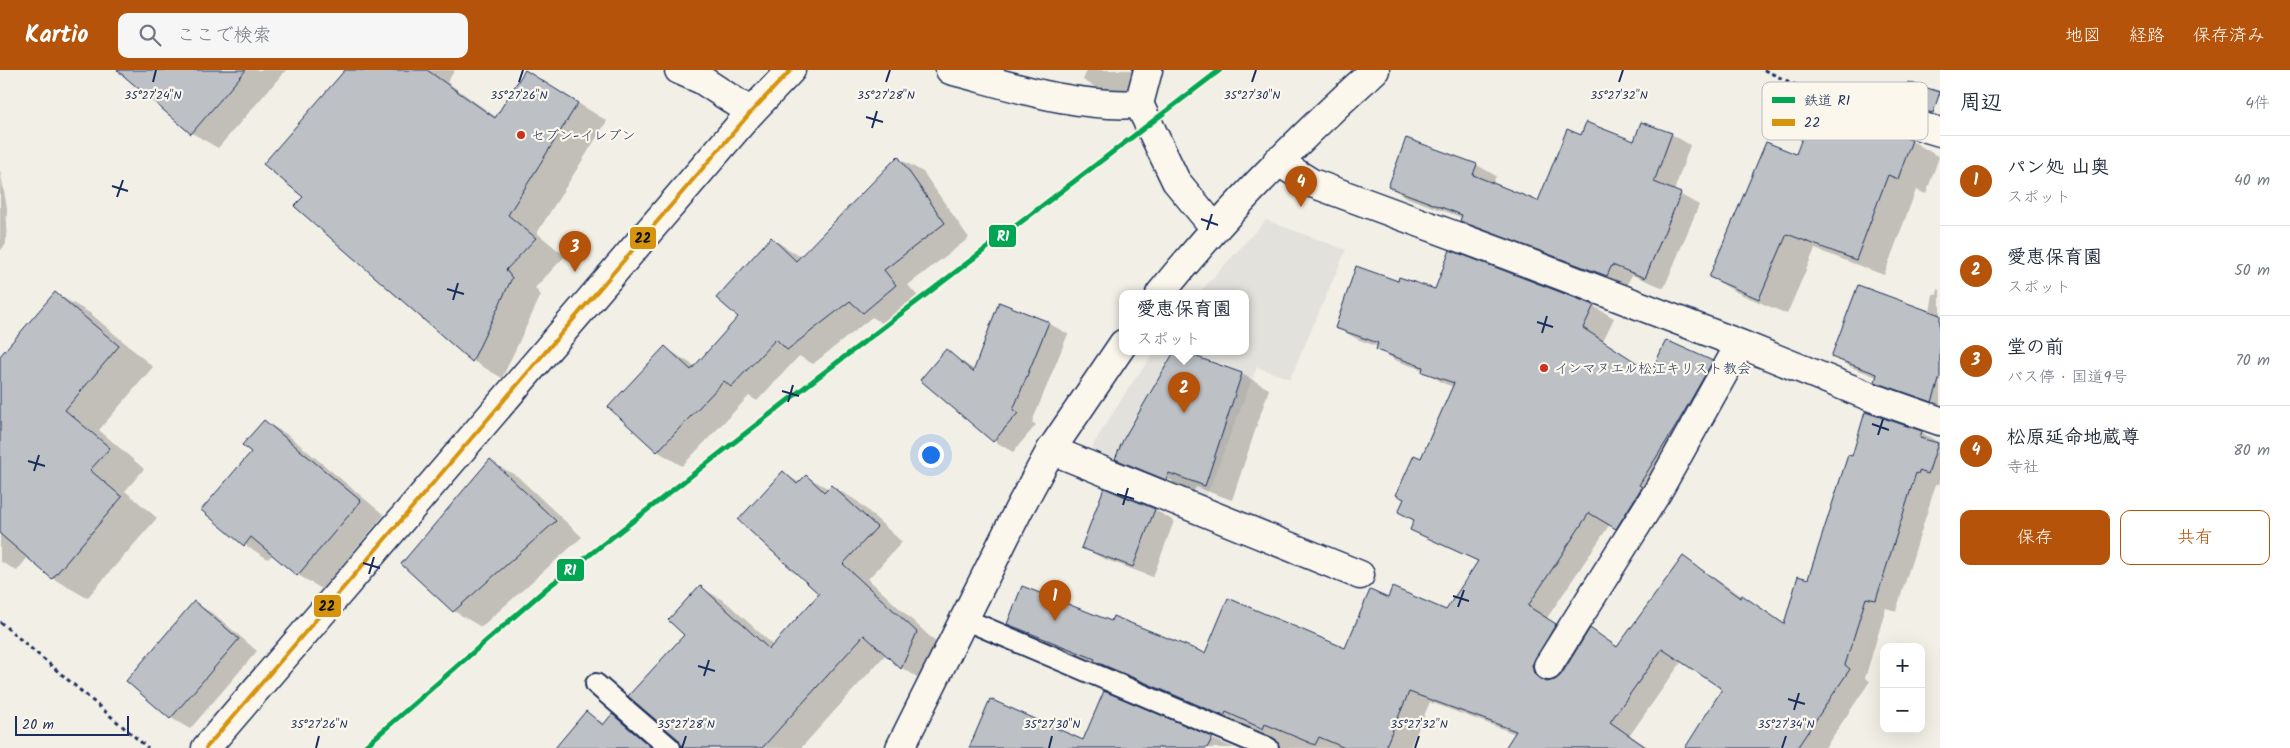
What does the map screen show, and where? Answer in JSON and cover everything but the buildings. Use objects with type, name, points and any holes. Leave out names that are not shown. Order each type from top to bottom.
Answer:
[{"type":"main road","points":[[679,70],[702,80],[751,112]]},
{"type":"main road","points":[[206,748],[751,112],[791,70]]},
{"type":"main road","points":[[950,70],[1065,100],[1114,106],[1138,104]]},
{"type":"main road","points":[[1148,70],[1138,104],[1176,182],[1214,227]]},
{"type":"main road","points":[[1163,290],[1214,227],[1277,162],[1375,70]]},
{"type":"main road","points":[[1928,128],[1940,132]]},
{"type":"main road","points":[[1277,162],[1312,183],[1740,344],[1871,397],[1940,421]]},
{"type":"main road","points":[[1548,666],[1658,491],[1740,344]]},
{"type":"main road","points":[[900,748],[1019,509],[1051,450],[1119,350]]},
{"type":"main road","points":[[1051,450],[1360,575]]},
{"type":"lane","points":[[964,619],[1268,748]]},
{"type":"lane","points":[[596,684],[670,748]]},
{"type":"path","points":[[1764,70],[1790,82]]},
{"type":"path","points":[[0,622],[148,748]]},
{"type":"shaded area","points":[[1266,220],[1346,250],[1290,379],[1257,367],[1205,499],[1091,455],[1094,443],[1130,386],[1153,355],[1249,355],[1249,290],[1202,290]]},
{"type":"rail line","name":"R1","points":[[363,748],[547,588],[805,387],[1220,70]]},
{"type":"transit line","name":"22","points":[[206,748],[751,112],[791,70]]},
{"type":"place","name":"セブン-イレブン","points":[[521,135]]},
{"type":"place","name":"松原延命地蔵尊","points":[[1301,207]]},
{"type":"place","name":"堂の前","points":[[575,272]]},
{"type":"place","name":"インマヌエル松江キリスト教会","points":[[1544,368]]},
{"type":"place","name":"愛恵保育園","points":[[1184,413]]},
{"type":"place","name":"パン処 山奥","points":[[1055,621]]}]
